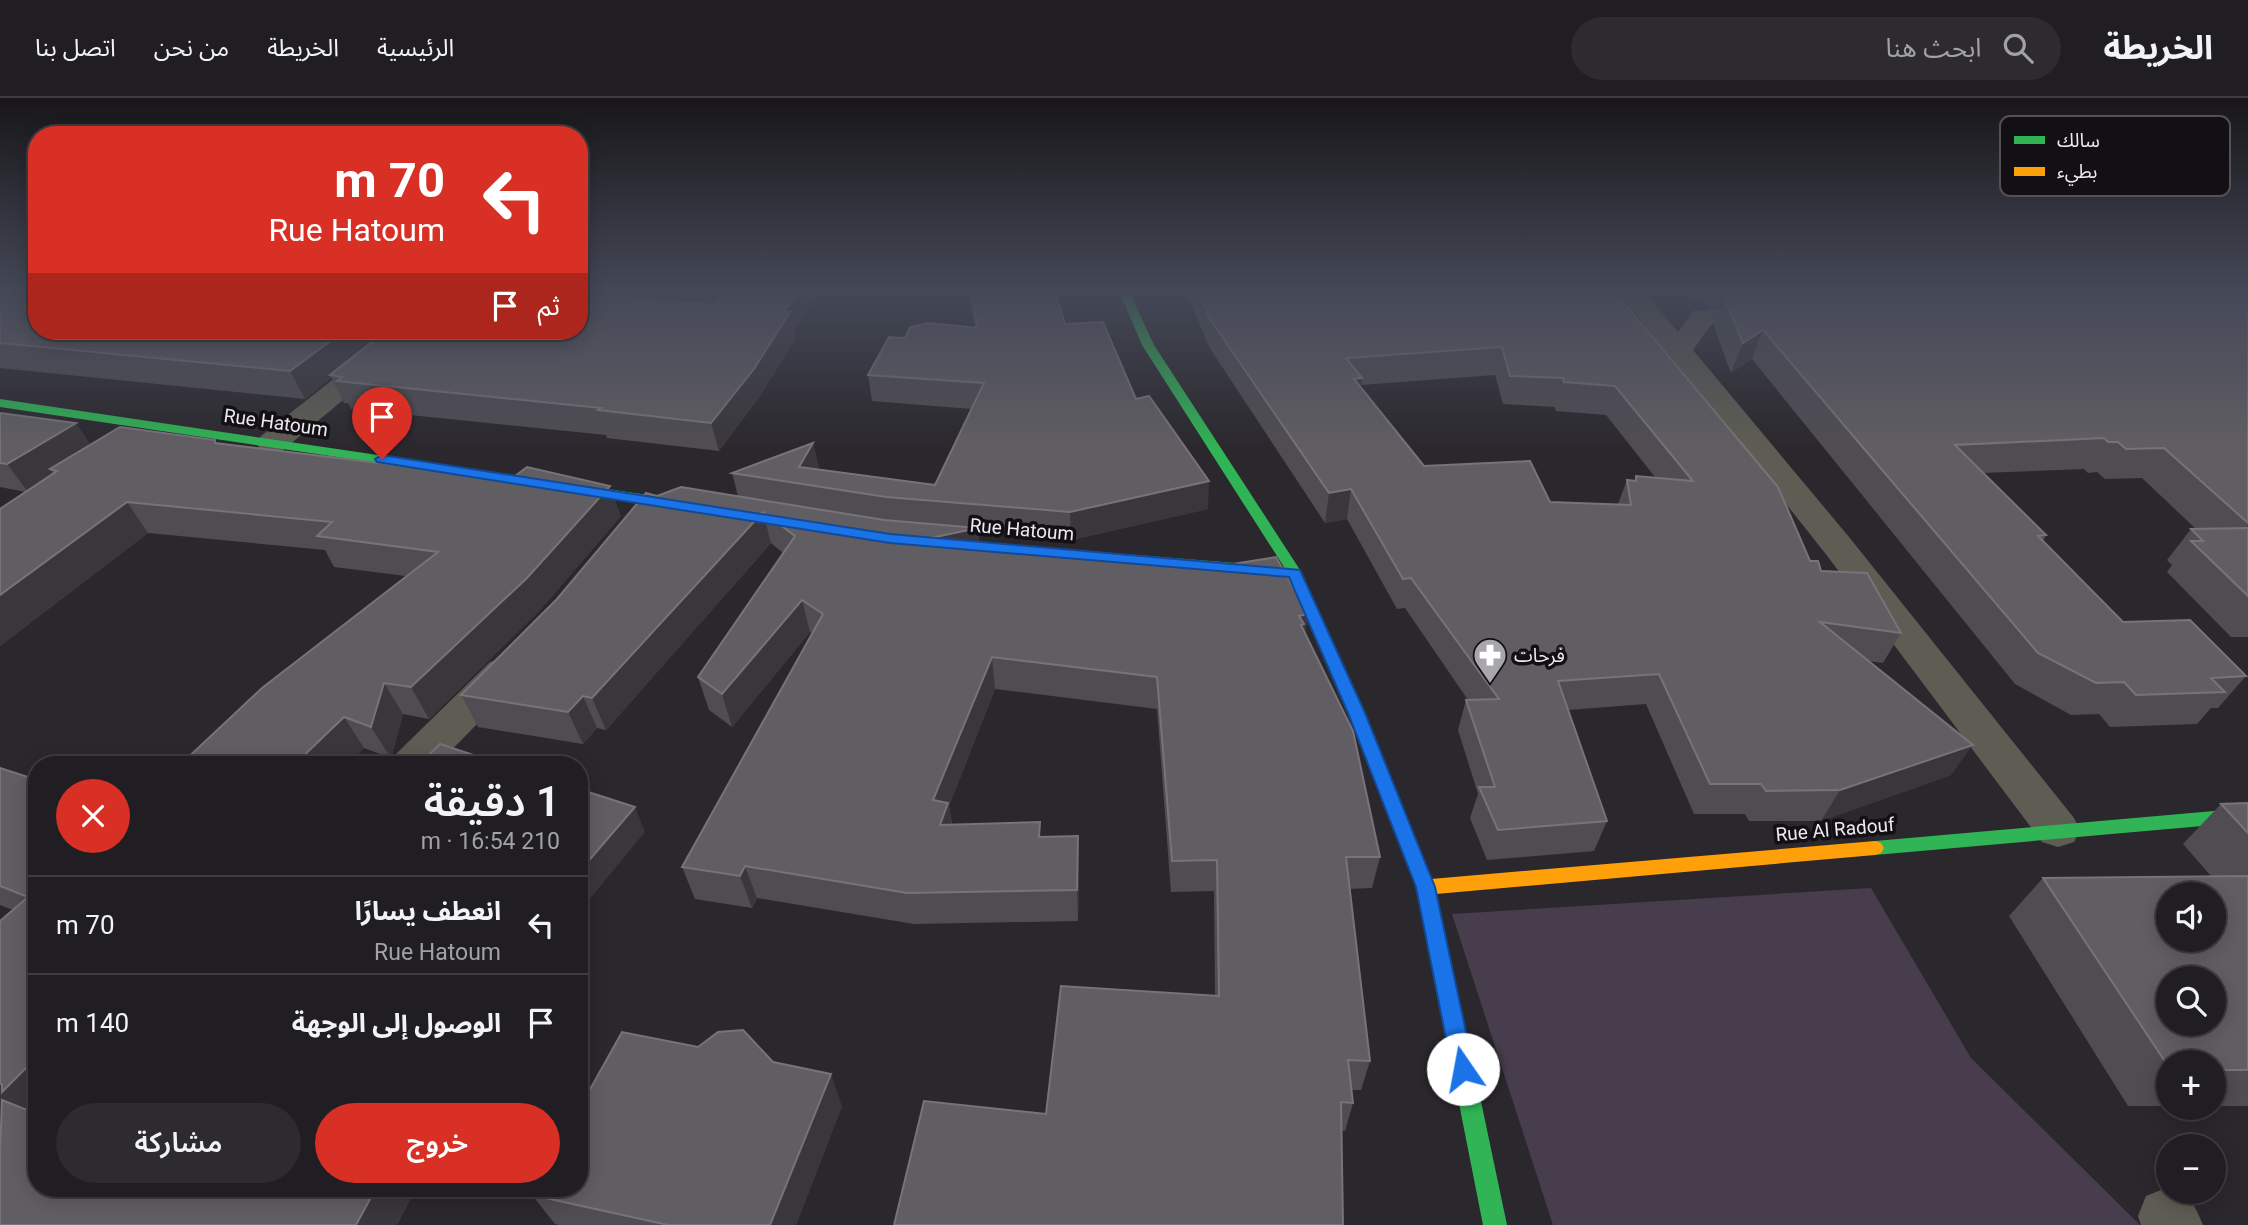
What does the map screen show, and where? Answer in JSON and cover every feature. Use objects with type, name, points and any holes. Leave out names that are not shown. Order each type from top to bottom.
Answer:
[{"type":"street","points":[[272,443],[396,344]]},
{"type":"street","points":[[1147,344],[1295,573],[1357,713],[1425,887],[1495,1225]]},
{"type":"street","points":[[1674,344],[1846,556],[2058,830]]},
{"type":"street","points":[[1679,349],[1683,344]]},
{"type":"street","name":"Rue Hatoum","points":[[0,404],[711,509]]},
{"type":"street","points":[[126,449],[160,427]]},
{"type":"street","points":[[631,530],[656,500]]},
{"type":"street","name":"Rue Hatoum","points":[[917,541],[1295,573]]},
{"type":"street","points":[[420,756],[527,649]]},
{"type":"street","name":"Rue Al Radouf","points":[[1425,887],[2248,815]]},
{"type":"shaded area","points":[[1871,888],[1971,1058],[2140,1225],[1553,1225],[1452,914]]},
{"type":"building","points":[[6,344],[327,344],[290,371]]},
{"type":"building","points":[[370,344],[770,344],[754,369],[711,423],[598,410],[601,408],[337,381],[342,377],[330,375]]},
{"type":"building","points":[[885,344],[1112,344],[1136,399],[1149,396],[1209,481],[1070,512],[886,497],[732,473],[813,443],[799,467],[935,485],[984,383],[868,375]]},
{"type":"building","points":[[1227,344],[1658,344],[1778,487],[1810,561],[1818,561],[1821,571],[1867,573],[1901,633],[1820,622],[1973,745],[1840,790],[1766,791],[1761,784],[1710,784],[1659,674],[1558,681],[1607,821],[1498,830],[1479,787],[1495,787],[1466,700],[1499,699],[1411,578],[1403,579],[1351,489],[1329,493]],"holes":[[[1502,347],[1510,376],[1563,378],[1564,382],[1615,386],[1693,481],[1636,476],[1636,481],[1627,480],[1631,505],[1550,502],[1530,461],[1424,466],[1354,379],[1362,378],[1346,358]]]},
{"type":"building","points":[[1775,344],[2248,344],[2248,523],[2164,448],[2126,449],[2118,442],[2108,442],[2104,438],[1955,445],[2046,535],[2038,536],[2123,622],[2190,620],[2246,676],[2211,678],[2225,692],[2136,695],[2124,682],[2096,683],[2038,653]]},
{"type":"building","points":[[0,413],[76,423],[7,464],[0,463]]},
{"type":"building","points":[[120,427],[215,440],[215,443],[511,479],[527,467],[610,486],[527,578],[411,687],[384,683],[371,727],[344,717],[303,756],[190,756],[262,688],[438,552],[317,536],[332,522],[127,502],[0,595],[0,509],[57,471],[50,469]]},
{"type":"building","points":[[681,487],[884,520],[978,528],[912,542],[1214,567],[1276,557],[1308,614],[1299,616],[1304,624],[1301,625],[1353,731],[1380,857],[1346,857],[1370,1061],[1348,1060],[1353,1103],[1341,1102],[1343,1225],[894,1225],[924,1101],[1046,1114],[1061,986],[1219,996],[1217,860],[1172,861],[1157,677],[992,657],[933,800],[948,803],[940,825],[1040,822],[1039,837],[1078,836],[1077,890],[907,893],[745,866],[740,876],[682,867],[823,614],[802,600],[722,694],[698,677],[795,536],[763,512],[592,698],[583,696],[568,712],[461,695],[557,599],[646,493],[657,496]]},
{"type":"building","points":[[2248,528],[2248,596],[2191,541],[2203,541],[2191,529]]},
{"type":"building","points":[[440,744],[477,756],[428,756]]},
{"type":"building","points":[[0,768],[28,777],[28,897],[0,886]]},
{"type":"building","points":[[588,792],[635,807],[588,862]]},
{"type":"building","points":[[2248,803],[2248,833],[2221,804]]},
{"type":"building","points":[[2248,876],[2248,1070],[2226,1070],[2226,1050],[2157,1050],[2043,878]]},
{"type":"building","points":[[28,897],[28,1066],[2,1092],[0,1083],[0,921]]},
{"type":"building","points":[[743,1030],[773,1062],[831,1074],[770,1225],[668,1225],[541,1197],[588,1197],[588,1093],[622,1032],[698,1047],[718,1032]]},
{"type":"building","points":[[2,1100],[28,1110],[28,1197],[371,1197],[356,1225],[0,1225]]},
{"type":"traffic: fast","points":[[1147,344],[1295,573],[1366,737]]},
{"type":"traffic: fast","points":[[0,403],[695,506]]},
{"type":"traffic: fast","points":[[927,542],[1295,573]]},
{"type":"traffic: fast","points":[[1875,848],[2248,815]]},
{"type":"traffic: fast","points":[[1463,1068],[1495,1225]]},
{"type":"traffic: slow","points":[[1366,737],[1425,887],[1463,1068]]},
{"type":"traffic: slow","points":[[1425,887],[1875,848]]},
{"type":"place","name":"فرحات","points":[[1490,685]]},
{"type":"route","points":[[382,459],[890,538],[1295,573],[1357,713],[1425,887],[1463,1069]]}]
